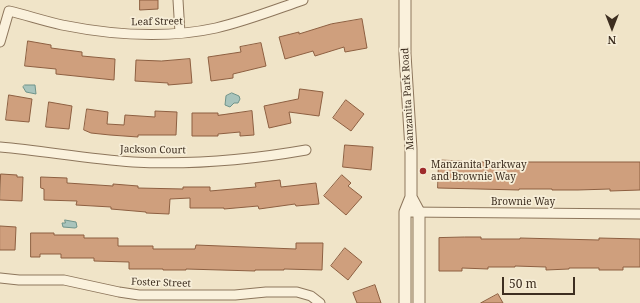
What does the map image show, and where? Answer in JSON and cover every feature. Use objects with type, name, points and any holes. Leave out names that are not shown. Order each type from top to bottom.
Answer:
[{"type":"street","points":[[178,0],[180,33]]},
{"type":"street","name":"Leaf Street","points":[[0,42],[9,11],[62,25],[146,35],[180,33],[215,28],[247,20],[303,0]]},
{"type":"street","name":"Manzanita Park Road","points":[[405,0],[405,54],[411,149],[411,197],[405,212],[406,303]]},
{"type":"street","name":"Jackson Court","points":[[0,147],[133,162],[234,160],[275,156],[306,150]]},
{"type":"street","name":"Manzanita Park Road","points":[[411,197],[419,212],[419,303]]},
{"type":"street","name":"Brownie Way","points":[[405,212],[640,214]]},
{"type":"street","name":"Foster Street","points":[[0,278],[19,280],[64,280],[139,295],[235,299],[266,292],[297,292],[311,296],[320,303]]},
{"type":"water","points":[[25,85],[35,85],[36,94],[26,92],[23,87]]},
{"type":"water","points":[[232,93],[239,96],[240,99],[238,103],[234,103],[230,107],[225,105],[226,96]]},
{"type":"water","points":[[65,220],[76,222],[77,227],[63,227],[62,223],[65,223]]},
{"type":"building","points":[[140,0],[158,0],[158,9],[140,10]]},
{"type":"building","points":[[362,19],[367,48],[345,52],[344,47],[315,56],[313,51],[285,59],[279,37],[299,32],[299,34],[331,24]]},
{"type":"building","points":[[28,41],[51,45],[51,48],[82,52],[82,56],[115,59],[114,80],[56,74],[56,69],[25,66]]},
{"type":"building","points":[[261,43],[266,66],[233,74],[233,78],[211,81],[208,57],[241,52],[240,47]]},
{"type":"building","points":[[190,59],[192,83],[168,85],[168,83],[135,81],[136,60],[161,61]]},
{"type":"building","points":[[300,89],[323,92],[319,116],[289,112],[291,123],[269,128],[264,106],[298,99]]},
{"type":"building","points":[[9,95],[32,99],[29,122],[6,120]]},
{"type":"building","points":[[346,100],[364,114],[351,131],[333,118]]},
{"type":"building","points":[[49,102],[72,106],[69,129],[46,127]]},
{"type":"building","points":[[87,109],[108,112],[107,124],[124,125],[125,115],[155,117],[155,111],[177,112],[176,135],[138,135],[138,137],[91,133],[84,130]]},
{"type":"building","points":[[252,111],[254,135],[240,136],[240,132],[218,134],[218,136],[192,136],[192,113],[218,113],[218,115]]},
{"type":"building","points":[[345,145],[373,147],[371,170],[343,167]]},
{"type":"building","points":[[439,160],[462,162],[640,162],[640,190],[610,191],[610,189],[519,190],[438,188]]},
{"type":"building","points":[[1,174],[23,177],[22,201],[0,200]]},
{"type":"building","points":[[342,175],[351,183],[348,186],[362,197],[346,215],[324,196]]},
{"type":"building","points":[[41,177],[67,178],[67,183],[113,186],[113,184],[138,186],[138,188],[183,189],[183,187],[210,187],[210,191],[256,187],[255,183],[280,180],[281,187],[316,183],[319,204],[296,206],[295,204],[259,209],[258,206],[224,209],[190,208],[190,198],[170,199],[169,214],[146,213],[111,209],[111,207],[76,205],[77,201],[44,200],[44,189],[41,188]]},
{"type":"building","points":[[0,226],[16,227],[15,250],[0,250]]},
{"type":"building","points":[[31,233],[84,235],[84,238],[118,238],[118,246],[153,246],[153,249],[195,249],[196,245],[296,249],[296,243],[323,243],[322,270],[284,269],[255,271],[129,269],[129,262],[94,261],[94,258],[61,258],[61,254],[40,254],[40,257],[31,257]]},
{"type":"building","points":[[481,237],[481,239],[640,239],[640,267],[623,267],[623,270],[569,268],[546,270],[546,267],[515,266],[488,267],[488,269],[462,268],[462,271],[439,271],[439,238]]},
{"type":"building","points":[[345,248],[362,262],[348,280],[331,266]]},
{"type":"building","points":[[375,285],[381,303],[357,303],[353,293]]},
{"type":"building","points":[[498,294],[503,303],[481,303]]},
{"type":"place","name":"Manzanita Parkway and Brownie Way","points":[[423,171]]}]
